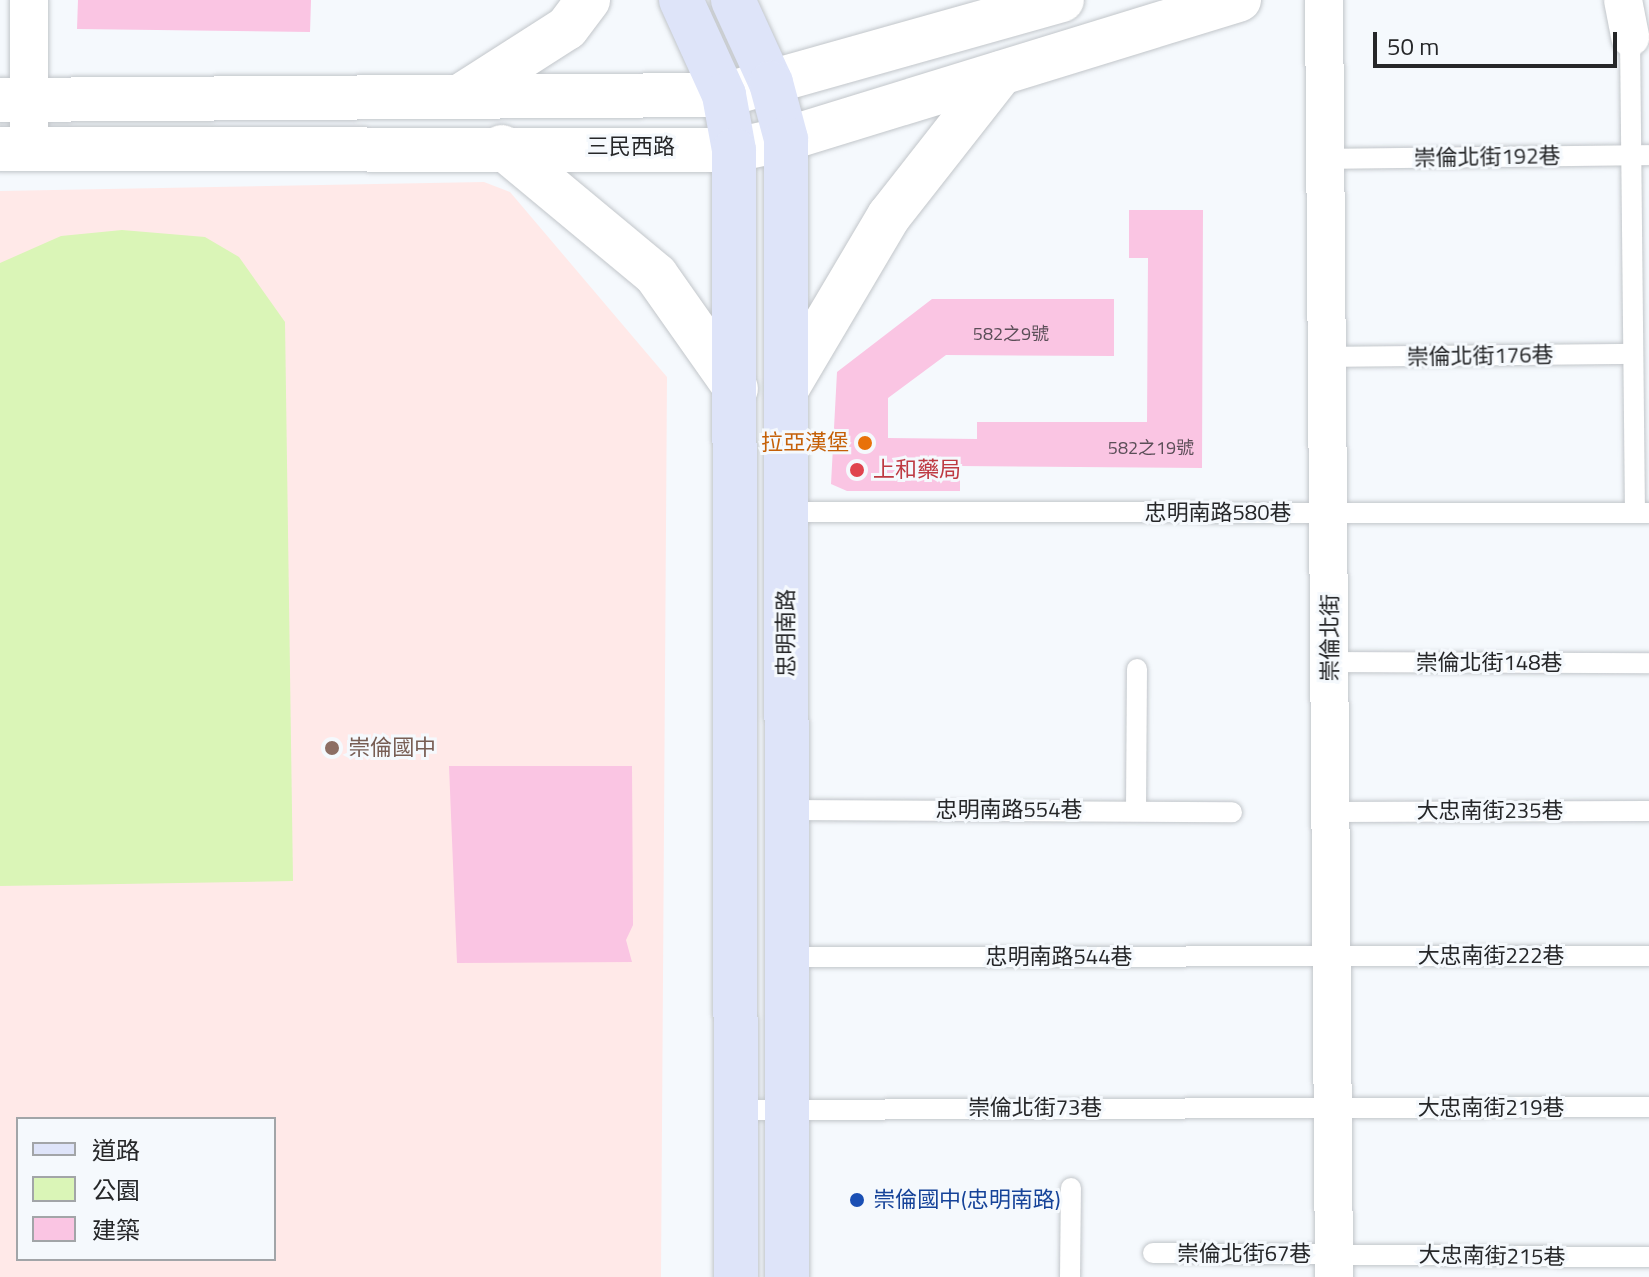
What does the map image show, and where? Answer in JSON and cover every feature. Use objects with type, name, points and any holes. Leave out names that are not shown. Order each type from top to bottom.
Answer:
[{"type":"main road","points":[[681,0],[724,95],[734,150],[736,1277]]},
{"type":"main road","name":"忠明南路","points":[[733,0],[771,83],[786,139],[787,1277]]},
{"type":"street","points":[[14,149],[14,100],[29,0]]},
{"type":"street","points":[[459,97],[567,28],[588,0]]},
{"type":"street","points":[[949,0],[1003,18]]},
{"type":"street","points":[[14,100],[724,95],[1062,0]]},
{"type":"street","name":"三民西路","points":[[14,149],[502,147],[734,150],[786,139],[1239,0]]},
{"type":"street","name":"崇倫北街","points":[[1324,0],[1334,1266]]},
{"type":"street","points":[[1623,0],[1630,37]]},
{"type":"street","points":[[786,390],[889,216],[1001,73]]},
{"type":"street","points":[[502,147],[656,275],[736,389]]},
{"type":"lane","points":[[1630,37],[1640,155],[1633,354],[1642,513]]},
{"type":"lane","name":"崇倫北街192巷","points":[[1326,159],[1640,155]]},
{"type":"lane","name":"崇倫北街176巷","points":[[1327,357],[1633,354]]},
{"type":"lane","name":"忠明南路580巷","points":[[786,512],[1642,513]]},
{"type":"lane","name":"崇倫北街148巷","points":[[1330,662],[1649,663]]},
{"type":"lane","points":[[1136,811],[1137,669]]},
{"type":"lane","name":"忠明南路554巷","points":[[787,810],[1232,812]]},
{"type":"lane","name":"大忠南街235巷","points":[[1331,812],[1649,811]]},
{"type":"lane","name":"大忠南街222巷","points":[[1332,957],[1649,956]]},
{"type":"lane","name":"忠明南路544巷","points":[[787,957],[1332,957]]},
{"type":"lane","name":"崇倫北街73巷","points":[[736,1110],[787,1107],[1333,1108]]},
{"type":"lane","name":"大忠南街219巷","points":[[1333,1108],[1649,1107]]},
{"type":"lane","points":[[1070,1277],[1071,1188]]},
{"type":"lane","name":"崇倫北街67巷","points":[[1153,1253],[1334,1266]]},
{"type":"lane","name":"大忠南街215巷","points":[[1334,1266],[1649,1257]]},
{"type":"shaded area","name":"崇倫國中","points":[[484,182],[510,192],[667,377],[661,1277],[0,1277],[0,191]]},
{"type":"green space","points":[[122,230],[205,237],[239,257],[285,322],[293,881],[0,886],[0,263],[61,236]]},
{"type":"building","points":[[78,0],[311,0],[310,32],[77,29]]},
{"type":"building","points":[[1129,210],[1203,210],[1202,468],[960,466],[960,491],[847,491],[831,484],[837,372],[932,299],[1114,299],[1114,356],[946,355],[888,398],[888,438],[977,439],[977,422],[1147,422],[1148,258],[1129,258]]},
{"type":"building","points":[[449,766],[632,766],[633,925],[626,940],[632,962],[457,963]]},
{"type":"place","name":"拉亞漢堡","points":[[865,443]]},
{"type":"place","name":"上和藥局","points":[[857,470]]},
{"type":"place","name":"崇倫國中","points":[[332,748]]},
{"type":"place","name":"崇倫國中(忠明南路)","points":[[857,1200]]}]
